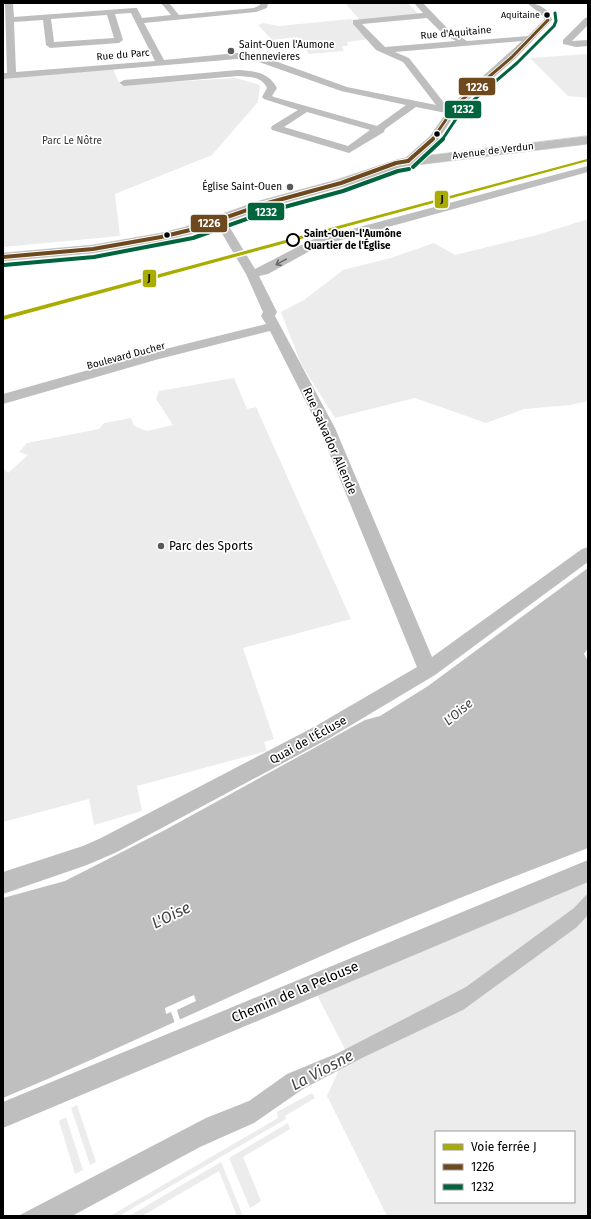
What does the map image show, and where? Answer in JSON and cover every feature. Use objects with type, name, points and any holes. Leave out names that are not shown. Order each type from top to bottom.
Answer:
[{"type":"main road","name":"Avenue de Verdun","points":[[3,257],[128,244],[174,234],[220,220],[264,204],[341,183],[396,163],[588,140]]},
{"type":"street","points":[[3,4],[8,3],[10,20],[8,76]]},
{"type":"street","points":[[165,3],[177,17]]},
{"type":"street","points":[[418,3],[445,31],[465,43]]},
{"type":"street","points":[[531,3],[546,19],[578,29]]},
{"type":"street","points":[[138,20],[256,10],[264,4]]},
{"type":"street","points":[[10,20],[110,12],[132,6],[161,63]]},
{"type":"street","points":[[47,17],[50,46],[119,40],[110,12]]},
{"type":"street","points":[[429,15],[356,22],[379,48],[406,60],[442,106],[453,111]]},
{"type":"street","points":[[408,161],[427,145],[456,105],[512,57],[546,19]]},
{"type":"street","points":[[588,20],[566,42],[576,44],[588,43]]},
{"type":"street","name":"Rue d'Aquitaine","points":[[384,50],[532,36]]},
{"type":"street","points":[[226,57],[229,64],[238,73]]},
{"type":"street","name":"Rue du Parc","points":[[8,76],[226,57],[261,59],[344,88],[376,97],[453,111]]},
{"type":"street","points":[[124,83],[238,73],[264,78],[270,83],[272,88],[267,97],[271,100],[380,130]]},
{"type":"street","points":[[306,109],[276,128],[349,150],[380,130],[414,104]]},
{"type":"street","points":[[252,274],[264,271],[309,246],[588,169]]},
{"type":"street","name":"Rue Salvador Allende","points":[[220,220],[252,274],[270,312],[271,321],[327,428],[428,670]]},
{"type":"street","name":"Boulevard Ducher","points":[[3,389],[249,323],[271,321]]},
{"type":"street","name":"Boulevard Ducher","points":[[3,399],[228,336],[271,321]]},
{"type":"street","name":"Boulevard Ducher","points":[[228,336],[238,332],[249,323]]},
{"type":"street","name":"Quai de l'Écluse","points":[[3,883],[87,856],[322,733],[428,670],[588,553]]},
{"type":"street","name":"Chemin de la Pelouse","points":[[3,1115],[588,871]]},
{"type":"green space","points":[[345,3],[408,3],[420,16],[360,20]]},
{"type":"green space","points":[[351,19],[370,39],[347,42],[348,46],[342,46],[344,51],[309,54],[297,37],[272,40],[258,25],[263,23],[279,26]]},
{"type":"green space","points":[[588,54],[588,98],[568,96],[530,58]]},
{"type":"green space","name":"Parc Le Nôtre","points":[[113,69],[120,85],[236,78],[260,85],[258,102],[212,155],[115,194],[120,236],[3,247],[3,79]]},
{"type":"green space","points":[[588,219],[588,401],[570,405],[524,409],[486,423],[415,398],[335,418],[301,364],[281,312],[304,300],[343,270],[391,258],[434,243],[455,255],[537,235]]},
{"type":"green space","name":"Parc des Sports","points":[[234,378],[247,409],[256,407],[351,619],[243,648],[274,739],[264,742],[267,751],[137,786],[142,811],[94,825],[89,799],[3,822],[3,468],[8,473],[28,455],[19,452],[27,443],[99,429],[104,423],[131,418],[134,426],[147,431],[173,425],[156,399],[159,391]]},
{"type":"green space","points":[[588,881],[588,1216],[387,1216],[327,1096],[339,1070],[345,1049],[317,995]]},
{"type":"green space","points":[[312,1093],[315,1098],[285,1116],[286,1119],[119,1216],[110,1216],[278,1118],[277,1112]]},
{"type":"green space","points":[[77,1105],[96,1162],[90,1165],[71,1108]]},
{"type":"green space","points":[[66,1117],[83,1170],[75,1174],[59,1121]]},
{"type":"green space","points":[[288,1123],[290,1129],[243,1157],[261,1201],[250,1208],[229,1158]]},
{"type":"green space","points":[[221,1162],[243,1216],[237,1216],[219,1171],[142,1216],[129,1216]]},
{"type":"water","name":"L'Oise","points":[[588,568],[588,648],[584,654],[588,661],[588,848],[336,949],[78,1066],[3,1098],[3,898],[65,881],[165,830],[365,720],[380,716],[428,686]]},
{"type":"water","name":"La Viosne","points":[[588,893],[588,915],[577,927],[463,1010],[362,1058],[303,1089],[254,1123],[200,1147],[72,1216],[18,1216],[206,1118],[249,1101],[287,1074],[338,1053],[466,987],[574,908]]},
{"type":"pier","points":[[194,995],[196,1001],[177,1010],[180,1020],[175,1023],[171,1012],[166,1014],[165,1008]]},
{"type":"rail line","name":"J","points":[[3,318],[588,160]]},
{"type":"transit line","name":"1232","points":[[413,167],[440,143],[462,110],[517,63],[554,26],[556,21],[555,13]]},
{"type":"transit line","name":"1226","points":[[408,161],[434,138],[456,105],[512,57],[548,20],[547,15]]},
{"type":"transit line","name":"1226","points":[[3,257],[93,249],[161,237],[190,230],[264,204],[341,183],[396,163],[408,161]]},
{"type":"transit line","name":"1232","points":[[4,265],[94,257],[163,245],[193,238],[266,212],[343,191],[398,171],[409,169]]},
{"type":"place","name":"Aquitaine","points":[[547,15]]},
{"type":"place","name":"Saint-Ouen l'Aumone Chennevieres","points":[[231,51]]},
{"type":"place","name":"Église Saint-Ouen","points":[[290,187]]},
{"type":"place","name":"Saint-Ouen-l'Aumône Quartier de l'Église","points":[[293,240]]},
{"type":"place","name":"Parc des Sports","points":[[161,546]]}]
